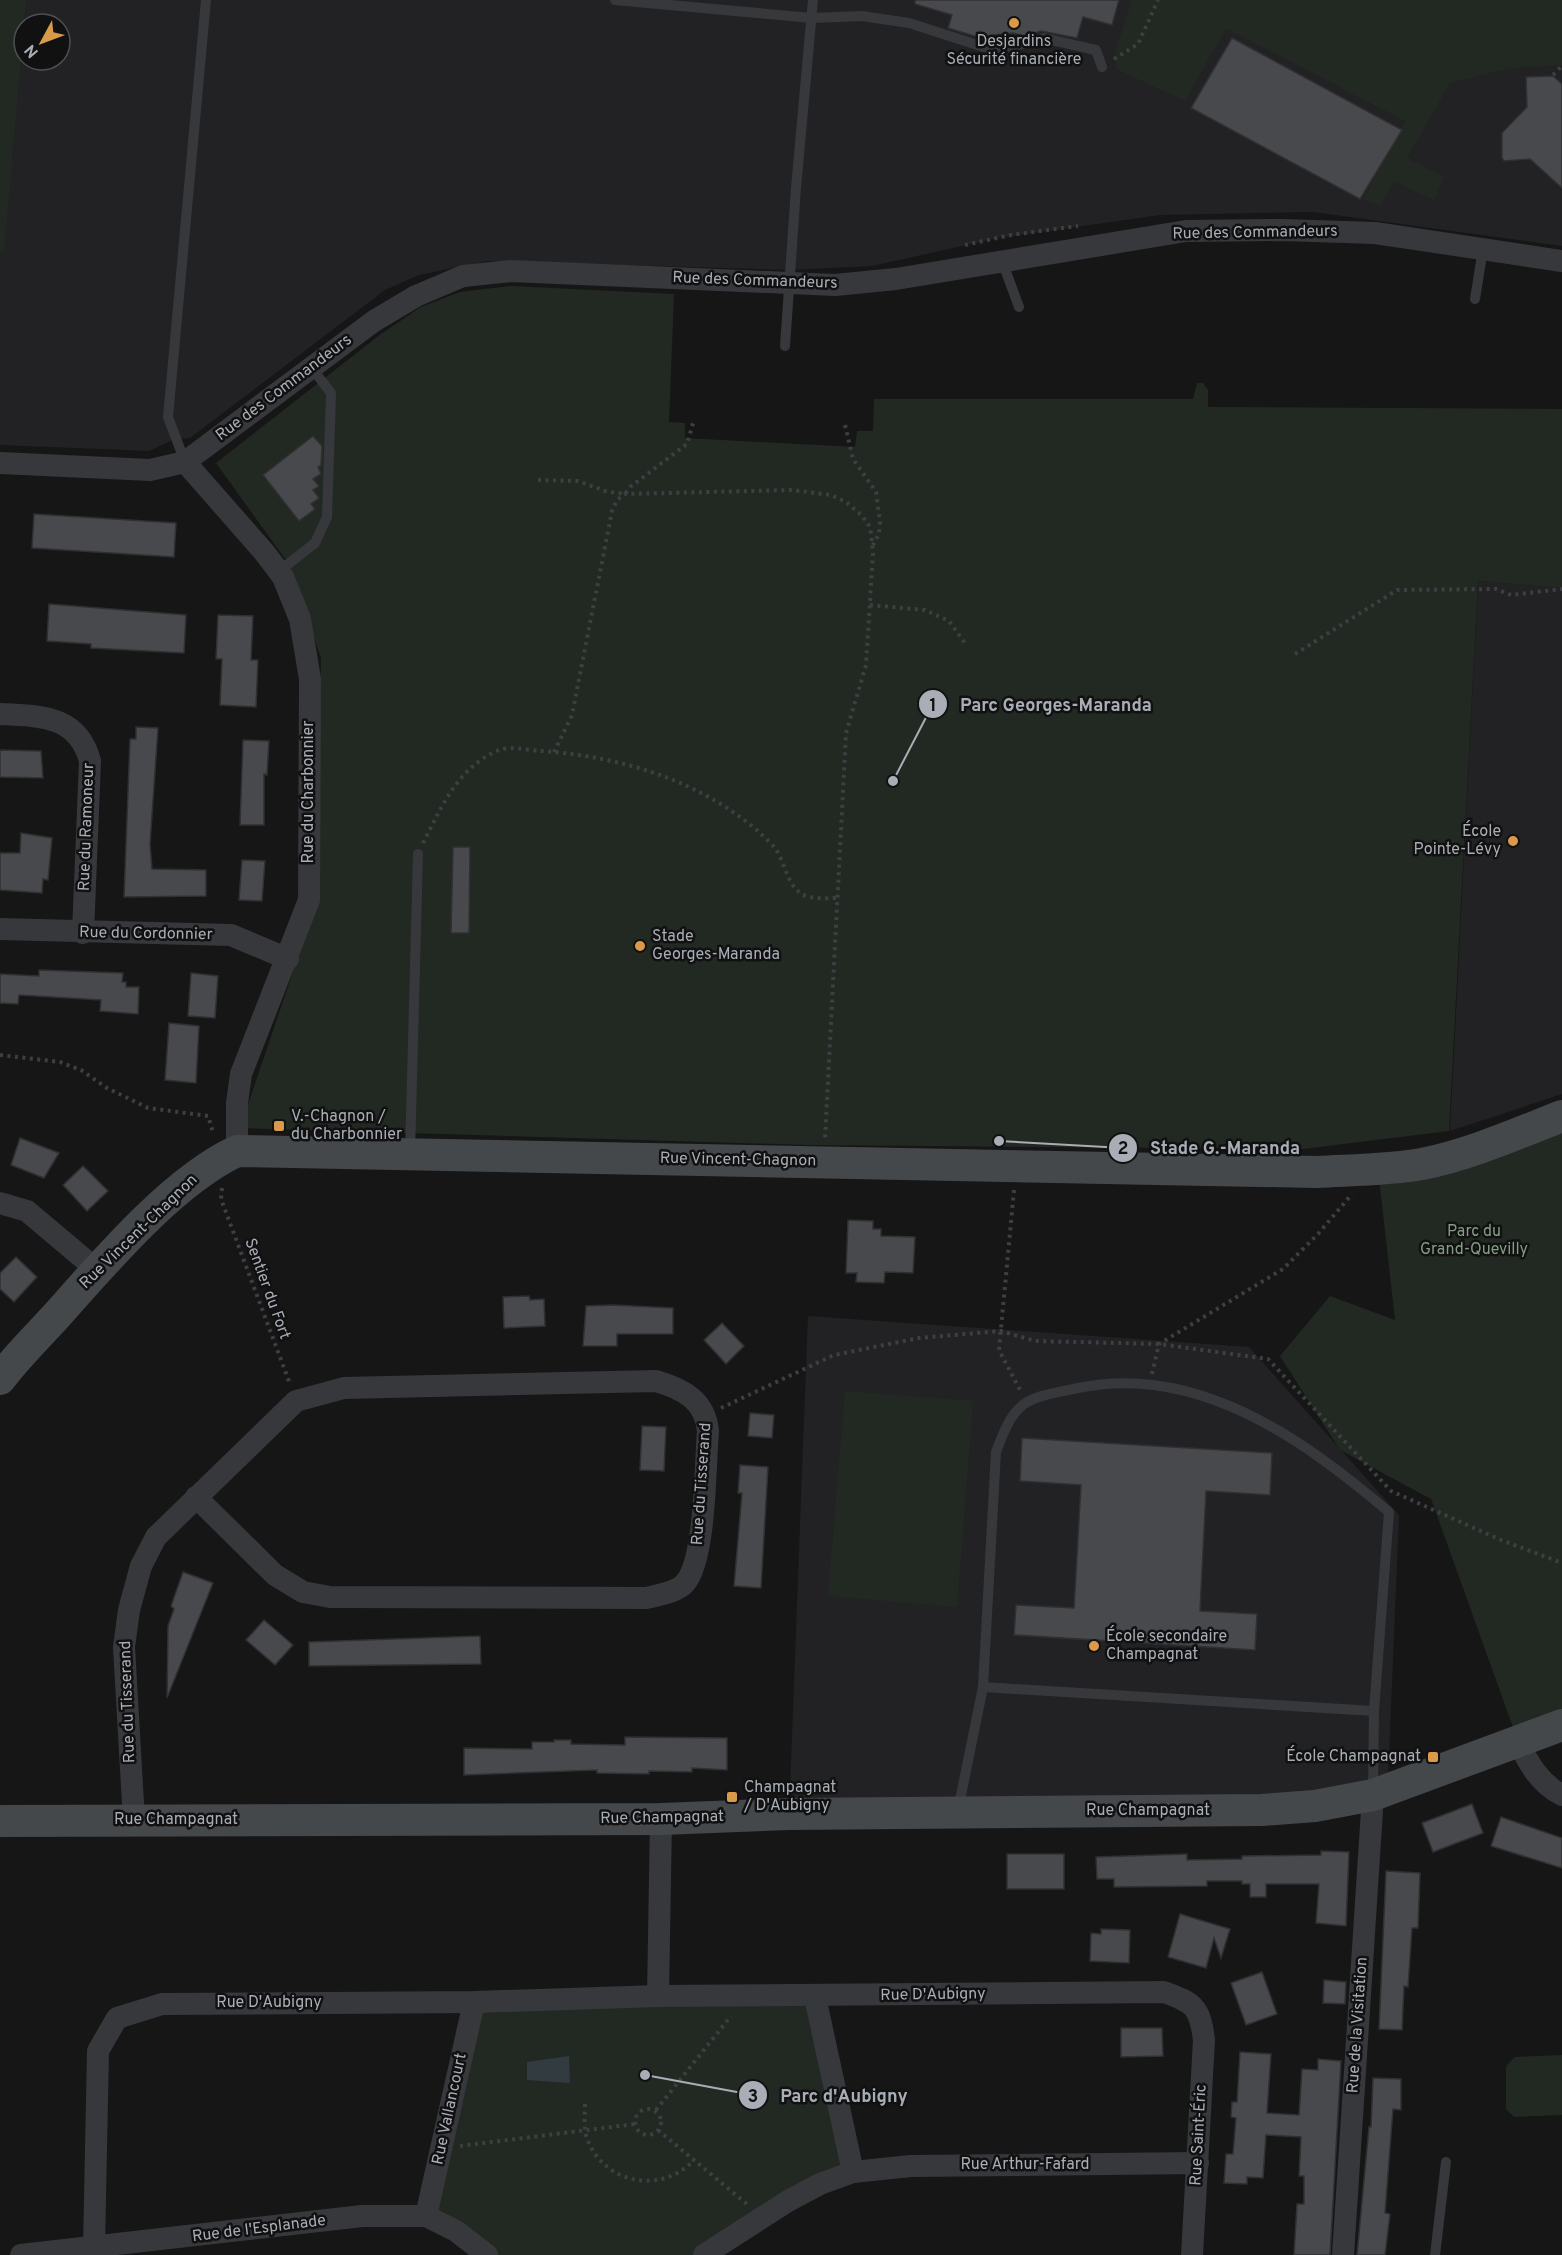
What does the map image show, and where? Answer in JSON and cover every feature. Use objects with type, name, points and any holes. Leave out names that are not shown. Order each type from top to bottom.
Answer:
[{"type":"street","name":"Rue des Commandeurs","points":[[0,463],[150,470],[185,462],[391,311],[416,296],[463,276],[511,271],[789,285],[835,285],[896,279],[1186,231],[1282,230],[1375,233],[1562,261]]},
{"type":"street","name":"Rue du Charbonnier","points":[[185,462],[278,572],[300,619],[310,679],[309,900],[288,959],[241,1074],[237,1103],[237,1151]]},
{"type":"street","name":"Rue du Ramoneur","points":[[0,714],[41,716],[62,722],[74,730],[87,746],[90,761],[83,933]]},
{"type":"street","name":"Rue du Cordonnier","points":[[0,929],[83,933],[231,935],[288,959]]},
{"type":"street","name":"Rue Vincent-Chagnon","points":[[0,1379],[97,1270],[194,1177],[215,1161],[237,1151],[1317,1172],[1378,1169],[1426,1163],[1480,1148],[1562,1116]]},
{"type":"street","points":[[0,1203],[27,1211],[97,1270]]},
{"type":"street","name":"Rue du Tisserand","points":[[134,1821],[124,1647],[129,1610],[141,1566],[156,1538],[196,1497],[296,1401],[344,1388],[656,1381],[679,1388],[696,1402],[706,1415],[708,1431],[694,1568],[684,1585],[646,1598],[330,1597],[303,1592],[275,1575],[196,1497]]},
{"type":"street","name":"Rue Champagnat","points":[[0,1821],[661,1819],[789,1814],[1262,1810],[1315,1806],[1373,1795],[1562,1725]]},
{"type":"street","points":[[1518,1741],[1527,1761],[1540,1778],[1562,1795]]},
{"type":"street","name":"Rue de la Visitation","points":[[1343,2255],[1373,1795]]},
{"type":"street","points":[[658,1996],[661,1819]]},
{"type":"street","name":"Rue D'Aubigny","points":[[94,2248],[98,2051],[117,2018],[162,2004],[474,2002],[658,1996],[1164,1992],[1190,2003],[1201,2016]]},
{"type":"street","points":[[815,1996],[854,2172]]},
{"type":"street","name":"Rue Vallancourt","points":[[426,2216],[474,2002]]},
{"type":"street","name":"Rue Saint-Éric","points":[[1192,2255],[1204,2040],[1201,2016]]},
{"type":"street","name":"Rue Arthur-Fafard","points":[[704,2255],[820,2184],[854,2172],[911,2166],[1198,2163]]},
{"type":"street","name":"Rue de l'Esplanade","points":[[21,2255],[362,2216],[426,2216],[456,2231],[487,2255]]},
{"type":"lane","points":[[185,462],[168,417],[206,0]]},
{"type":"lane","points":[[615,0],[812,18],[862,16],[909,23],[990,49],[1019,45],[1043,38],[1096,50],[1102,67]]},
{"type":"lane","points":[[785,346],[813,0]]},
{"type":"lane","points":[[1475,299],[1483,249]]},
{"type":"lane","points":[[1002,261],[1018,307]]},
{"type":"lane","points":[[278,572],[315,543],[327,517],[332,393],[311,368]]},
{"type":"lane","points":[[410,1154],[418,854]]},
{"type":"lane","points":[[957,1813],[983,1687],[996,1452],[1006,1424],[1026,1400],[1091,1385],[1150,1383],[1175,1386],[1220,1399],[1335,1466],[1389,1512],[1374,1711],[1373,1795]]},
{"type":"lane","points":[[983,1687],[1374,1711]]},
{"type":"lane","points":[[1435,2255],[1446,2162]]},
{"type":"path","points":[[1102,67],[1138,44],[1158,0]]},
{"type":"path","points":[[1553,75],[1562,66]]},
{"type":"path","points":[[554,752],[572,715],[612,511],[617,500],[630,487],[687,444],[694,420]]},
{"type":"path","points":[[845,425],[853,459],[876,492],[880,522],[879,534],[873,545]]},
{"type":"path","points":[[538,480],[578,482],[605,491],[625,494],[792,490],[831,495],[846,502],[868,523],[873,545],[866,665],[846,733],[824,1161]]},
{"type":"path","points":[[1295,654],[1397,590],[1496,589],[1511,595],[1562,589]]},
{"type":"path","points":[[870,605],[925,610],[949,621],[967,646]]},
{"type":"path","points":[[418,854],[451,788],[477,762],[501,749],[588,755],[652,771],[709,796],[757,831],[775,848],[790,882],[800,894],[811,898],[837,898]]},
{"type":"path","points":[[0,1055],[38,1058],[71,1066],[148,1108],[207,1116],[213,1132]]},
{"type":"path","points":[[1016,1166],[999,1350],[1026,1400]]},
{"type":"path","points":[[1150,1383],[1159,1344],[1283,1269],[1318,1234],[1354,1191],[1378,1169]]},
{"type":"path","name":"Sentier du Fort","points":[[222,1183],[221,1199],[296,1401]]},
{"type":"path","points":[[706,1415],[834,1355],[919,1338],[1001,1331],[1035,1341],[1159,1344],[1268,1359],[1391,1491],[1501,1540],[1562,1563]]},
{"type":"path","points":[[656,2110],[746,1996]]},
{"type":"path","points":[[585,2104],[585,2131],[593,2152],[609,2169],[629,2179],[640,2181],[663,2179],[684,2169],[694,2160]]},
{"type":"path","points":[[643,2109],[656,2110],[662,2121],[658,2130],[653,2134],[644,2134],[635,2124],[636,2115],[643,2109]]},
{"type":"path","points":[[441,2148],[635,2124]]},
{"type":"path","points":[[658,2130],[763,2217]]},
{"type":"shaded area","points":[[0,0],[1562,0],[1562,246],[1313,212],[1160,215],[998,238],[872,266],[790,270],[488,261],[419,275],[385,290],[190,438],[175,439],[149,451],[0,445]]},
{"type":"shaded area","name":"École Pointe-Lévy","points":[[1478,581],[1562,588],[1562,1094],[1450,1131]]},
{"type":"shaded area","name":"École secondaire Champagnat","points":[[808,1316],[1249,1347],[1399,1515],[1388,1778],[1205,1811],[789,1814]]},
{"type":"shaded area","points":[[569,2056],[570,2083],[527,2080],[527,2062]]},
{"type":"green space","points":[[0,0],[26,0],[25,12],[12,12],[12,72],[20,72],[4,252],[0,252]]},
{"type":"green space","points":[[1132,0],[1562,0],[1562,65],[1511,68],[1450,83],[1407,158],[1444,177],[1434,200],[1394,181],[1380,206],[1363,199],[1405,121],[1226,28],[1185,101],[1116,69],[1116,49]]},
{"type":"green space","points":[[511,286],[674,294],[669,422],[685,423],[685,438],[855,447],[857,431],[873,431],[874,399],[1193,399],[1197,383],[1203,383],[1208,390],[1208,407],[1562,409],[1562,588],[1478,581],[1449,1131],[1303,1149],[810,1145],[240,1128],[316,904],[321,658],[288,563],[216,463],[381,334],[421,307],[460,292]]},
{"type":"green space","name":"Parc du Grand-Quevilly","points":[[1562,1116],[1562,1725],[1518,1741],[1431,1499],[1340,1450],[1280,1356],[1330,1296],[1395,1320],[1378,1169]]},
{"type":"green space","points":[[845,1391],[973,1401],[957,1607],[828,1596]]},
{"type":"green space","points":[[815,1997],[853,2172],[704,2255],[487,2255],[426,2216],[474,2002]]},
{"type":"green space","points":[[1562,2055],[1562,2115],[1514,2117],[1506,2109],[1506,2066],[1515,2057]]},
{"type":"building","points":[[915,0],[1119,0],[1112,25],[1083,17],[1077,38],[1041,31],[1023,36],[1013,33],[994,35],[991,41],[948,28],[952,15],[915,4]]},
{"type":"building","points":[[1232,38],[1402,130],[1360,199],[1191,108]]},
{"type":"building","points":[[1553,76],[1562,84],[1562,188],[1530,159],[1504,161],[1502,158],[1502,133],[1527,107],[1526,77]]},
{"type":"building","points":[[313,436],[322,446],[321,465],[318,467],[321,474],[313,479],[319,486],[313,490],[319,498],[311,504],[315,509],[299,521],[263,475]]},
{"type":"building","points":[[34,514],[176,523],[174,557],[32,548]]},
{"type":"building","points":[[49,604],[186,615],[184,653],[91,648],[91,644],[47,641]]},
{"type":"building","points":[[218,615],[253,616],[251,660],[258,660],[256,707],[220,705],[222,659],[216,659]]},
{"type":"building","points":[[136,727],[158,728],[150,844],[152,869],[206,870],[206,896],[124,897],[130,739],[136,739]]},
{"type":"building","points":[[243,740],[269,741],[267,775],[264,774],[264,825],[240,825]]},
{"type":"building","points":[[0,750],[41,751],[43,778],[0,777]]},
{"type":"building","points":[[21,833],[52,838],[48,880],[43,879],[42,893],[0,890],[0,853],[20,853]]},
{"type":"building","points":[[453,847],[470,847],[469,933],[451,933]]},
{"type":"building","points":[[242,860],[265,861],[262,901],[239,900]]},
{"type":"building","points":[[39,970],[123,973],[122,982],[126,982],[126,987],[139,987],[138,1014],[100,1011],[101,1000],[19,995],[18,1004],[0,1003],[0,974],[39,976]]},
{"type":"building","points":[[191,973],[218,976],[215,1018],[188,1016]]},
{"type":"building","points":[[169,1023],[199,1026],[196,1083],[165,1080]]},
{"type":"building","points":[[20,1138],[59,1153],[44,1178],[11,1165]]},
{"type":"building","points":[[83,1166],[108,1191],[87,1211],[63,1185]]},
{"type":"building","points":[[848,1220],[873,1221],[873,1229],[881,1229],[881,1236],[915,1237],[913,1273],[885,1272],[884,1283],[856,1282],[857,1273],[846,1273]]},
{"type":"building","points":[[16,1257],[37,1277],[14,1302],[0,1289],[0,1273]]},
{"type":"building","points":[[529,1296],[530,1300],[544,1299],[545,1326],[504,1328],[503,1297]]},
{"type":"building","points":[[586,1306],[673,1308],[673,1334],[617,1334],[617,1346],[583,1346]]},
{"type":"building","points":[[722,1323],[744,1346],[726,1364],[704,1340]]},
{"type":"building","points":[[750,1413],[774,1415],[772,1438],[748,1436]]},
{"type":"building","points":[[642,1426],[666,1427],[664,1471],[640,1470]]},
{"type":"building","points":[[1022,1438],[1272,1453],[1270,1495],[1206,1491],[1200,1611],[1257,1614],[1255,1650],[1014,1635],[1016,1605],[1074,1608],[1081,1485],[1020,1481]]},
{"type":"building","points":[[740,1465],[768,1467],[761,1588],[734,1586],[742,1493],[738,1493]]},
{"type":"building","points":[[183,1572],[213,1583],[167,1698],[168,1626],[174,1609],[171,1606]]},
{"type":"building","points":[[264,1620],[293,1645],[275,1665],[246,1640]]},
{"type":"building","points":[[480,1636],[481,1664],[309,1666],[309,1642]]},
{"type":"building","points":[[625,1737],[727,1738],[727,1770],[692,1768],[692,1772],[649,1771],[649,1774],[597,1773],[597,1770],[464,1775],[464,1748],[532,1749],[532,1742],[554,1742],[554,1740],[571,1740],[571,1744],[625,1745]]},
{"type":"building","points":[[1472,1804],[1483,1833],[1433,1852],[1422,1823]]},
{"type":"building","points":[[1501,1817],[1562,1838],[1562,1868],[1491,1846]]},
{"type":"building","points":[[1321,1851],[1349,1852],[1346,1926],[1316,1923],[1319,1884],[1266,1884],[1266,1897],[1250,1897],[1250,1884],[1242,1884],[1242,1881],[1207,1881],[1207,1886],[1114,1887],[1114,1879],[1097,1879],[1096,1857],[1187,1854],[1187,1860],[1242,1859],[1242,1856],[1321,1855]]},
{"type":"building","points":[[1007,1854],[1064,1854],[1064,1889],[1007,1889]]},
{"type":"building","points":[[1386,1871],[1420,1873],[1418,1928],[1412,1928],[1408,1987],[1404,1986],[1402,2030],[1379,2029]]},
{"type":"building","points":[[1180,1914],[1230,1929],[1221,1958],[1214,1938],[1206,1968],[1168,1957]]},
{"type":"building","points":[[1101,1929],[1130,1930],[1129,1963],[1090,1961],[1091,1933],[1101,1934]]},
{"type":"building","points":[[1262,1972],[1277,2014],[1246,2025],[1231,1983]]},
{"type":"building","points":[[1324,1980],[1346,1982],[1345,2004],[1323,2003]]},
{"type":"building","points":[[1121,2028],[1162,2028],[1163,2056],[1121,2057]]},
{"type":"building","points":[[1240,2052],[1271,2054],[1267,2113],[1299,2115],[1302,2069],[1318,2070],[1318,2059],[1341,2061],[1330,2255],[1294,2255],[1297,2204],[1304,2204],[1304,2176],[1299,2176],[1301,2137],[1266,2135],[1263,2178],[1247,2177],[1247,2184],[1224,2183],[1226,2154],[1233,2154],[1236,2118],[1231,2117],[1232,2102],[1237,2102]]},
{"type":"building","points":[[1373,2078],[1401,2079],[1401,2110],[1393,2109],[1385,2213],[1390,2214],[1385,2255],[1357,2255],[1369,2127],[1371,2127]]},
{"type":"place","name":"Desjardins Sécurité financière","points":[[1014,23]]},
{"type":"place","name":"Parc Georges-Maranda","points":[[893,781]]},
{"type":"place","name":"École Pointe-Lévy","points":[[1513,841]]},
{"type":"place","name":"Stade Georges-Maranda","points":[[640,946]]},
{"type":"place","name":"V.-Chagnon / du Charbonnier","points":[[279,1126]]},
{"type":"place","name":"Stade G.-Maranda","points":[[999,1141]]},
{"type":"place","name":"École secondaire Champagnat","points":[[1094,1646]]},
{"type":"place","name":"École Champagnat","points":[[1433,1757]]},
{"type":"place","name":"Champagnat / D'Aubigny","points":[[732,1797]]},
{"type":"place","name":"Parc d'Aubigny","points":[[645,2075]]}]
